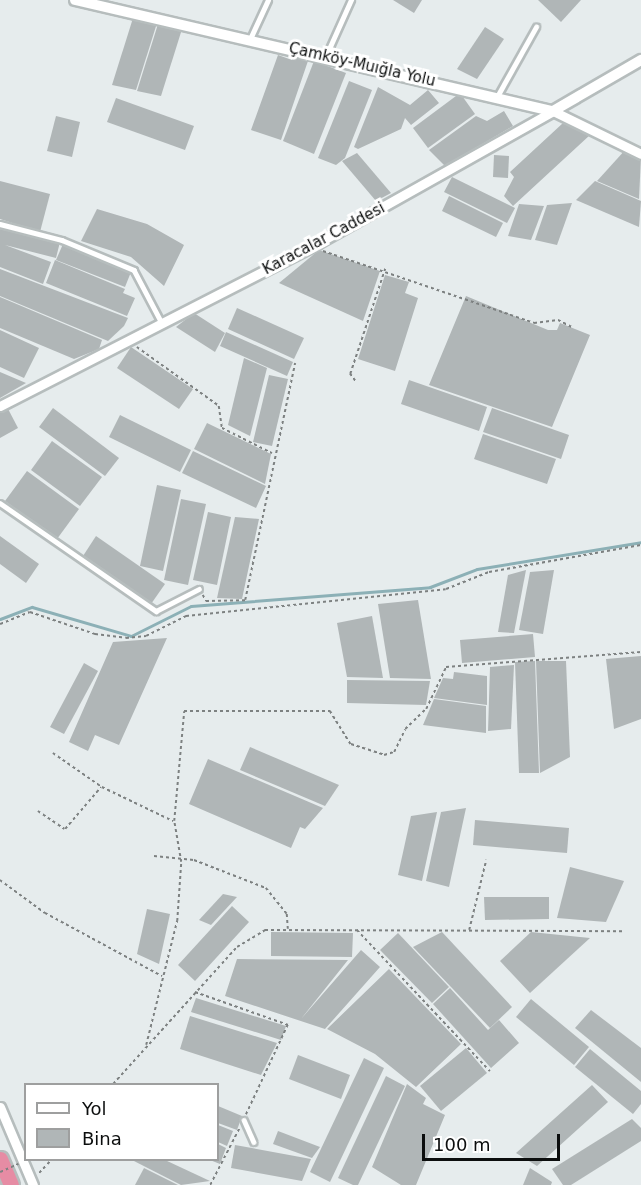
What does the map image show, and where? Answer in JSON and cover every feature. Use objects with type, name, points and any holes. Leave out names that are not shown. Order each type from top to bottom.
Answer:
[{"type":"highway","points":[[0,1159],[11,1185]]},
{"type":"street","name":"Çamköy-Muığla Yolu","points":[[75,0],[498,96],[553,111],[641,154]]},
{"type":"street","name":"Karacalar Caddesi","points":[[0,406],[310,247],[641,60]]},
{"type":"street","points":[[0,1107],[33,1183]]},
{"type":"lane","points":[[249,39],[268,0]]},
{"type":"lane","points":[[325,58],[351,0]]},
{"type":"lane","points":[[498,96],[536,27]]},
{"type":"lane","points":[[0,224],[62,240],[134,270],[162,323]]},
{"type":"lane","points":[[0,502],[156,611],[199,589]]},
{"type":"lane","points":[[244,1120],[254,1142]]},
{"type":"path","points":[[310,247],[385,268],[534,323],[558,320],[572,327]]},
{"type":"path","points":[[355,381],[350,374],[385,268]]},
{"type":"path","points":[[128,341],[219,406],[222,428],[274,453]]},
{"type":"path","points":[[199,589],[206,601],[245,600],[274,453],[295,363]]},
{"type":"path","points":[[0,624],[30,612],[104,637],[136,637],[186,616],[446,589],[489,572],[641,545]]},
{"type":"path","points":[[146,1045],[177,921],[181,862],[174,821],[184,711],[330,711],[351,744],[384,755],[394,752],[405,729],[426,709],[446,667],[641,652]]},
{"type":"path","points":[[53,753],[102,787],[174,821]]},
{"type":"path","points":[[38,811],[65,829],[102,787]]},
{"type":"path","points":[[154,856],[181,862],[194,860],[266,888],[287,914],[288,930]]},
{"type":"path","points":[[469,931],[486,860]]},
{"type":"path","points":[[0,880],[45,914],[163,977]]},
{"type":"path","points":[[114,1083],[195,992],[255,934],[288,930],[625,931]]},
{"type":"path","points":[[356,930],[490,1071]]},
{"type":"path","points":[[195,992],[288,1025],[244,1120],[210,1185]]},
{"type":"path","points":[[33,1183],[50,1161]]},
{"type":"path","points":[[0,1172],[18,1164]]},
{"type":"building","points":[[393,0],[422,0],[414,13]]},
{"type":"building","points":[[538,0],[581,0],[561,22]]},
{"type":"building","points":[[133,18],[157,23],[136,90],[112,85]]},
{"type":"building","points":[[158,24],[182,29],[161,96],[137,91]]},
{"type":"building","points":[[485,27],[504,39],[477,79],[457,69]]},
{"type":"building","points":[[295,53],[309,58],[281,140],[251,130],[278,55],[292,60]]},
{"type":"building","points":[[314,61],[346,73],[314,154],[283,141]]},
{"type":"building","points":[[349,81],[372,90],[345,158],[336,165],[318,158]]},
{"type":"building","points":[[378,87],[410,105],[428,90],[439,103],[411,125],[405,118],[401,129],[358,149],[354,147]]},
{"type":"building","points":[[460,93],[475,114],[428,148],[413,128]]},
{"type":"building","points":[[116,98],[194,126],[185,150],[107,122]]},
{"type":"building","points":[[504,111],[513,126],[445,166],[429,150],[476,116],[487,121]]},
{"type":"building","points":[[56,116],[80,122],[72,157],[47,151]]},
{"type":"building","points":[[563,123],[590,135],[513,206],[504,196],[514,177],[510,172]]},
{"type":"building","points":[[626,149],[641,157],[639,199],[597,181]]},
{"type":"building","points":[[357,153],[391,193],[376,201],[342,161]]},
{"type":"building","points":[[494,155],[509,156],[508,178],[493,177]]},
{"type":"building","points":[[452,177],[515,208],[507,223],[444,192]]},
{"type":"building","points":[[0,181],[50,194],[40,232],[0,219]]},
{"type":"building","points":[[595,181],[641,201],[639,227],[576,200]]},
{"type":"building","points":[[449,196],[503,223],[496,237],[442,211]]},
{"type":"building","points":[[572,203],[557,245],[535,240],[547,205]]},
{"type":"building","points":[[519,204],[544,206],[531,240],[508,236]]},
{"type":"building","points":[[97,209],[147,224],[184,245],[164,286],[131,257],[81,241]]},
{"type":"building","points":[[0,226],[60,242],[56,258],[5,245],[51,262],[43,284],[0,267]]},
{"type":"building","points":[[63,244],[131,272],[125,287],[56,260]]},
{"type":"building","points":[[319,250],[380,271],[363,321],[279,283]]},
{"type":"building","points":[[55,260],[125,289],[123,293],[135,298],[127,316],[46,283]]},
{"type":"building","points":[[0,269],[128,318],[124,326],[108,341],[0,296]]},
{"type":"building","points":[[385,275],[409,282],[405,293],[418,298],[395,371],[358,359]]},
{"type":"building","points":[[466,296],[548,330],[557,330],[560,323],[590,335],[552,427],[429,385]]},
{"type":"building","points":[[0,297],[102,340],[99,349],[74,359],[0,328]]},
{"type":"building","points":[[237,308],[304,338],[294,359],[228,329]]},
{"type":"building","points":[[194,313],[225,333],[215,352],[176,327]]},
{"type":"building","points":[[0,330],[39,348],[24,378],[0,367]]},
{"type":"building","points":[[226,332],[293,362],[287,376],[220,346]]},
{"type":"building","points":[[131,347],[193,389],[179,409],[117,368]]},
{"type":"building","points":[[244,358],[267,368],[250,436],[228,425]]},
{"type":"building","points":[[0,372],[26,383],[0,398]]},
{"type":"building","points":[[269,375],[288,379],[272,446],[253,442]]},
{"type":"building","points":[[409,380],[487,407],[479,431],[401,404]]},
{"type":"building","points":[[6,405],[18,428],[0,438],[0,409]]},
{"type":"building","points":[[53,408],[119,458],[105,476],[39,427]]},
{"type":"building","points":[[492,408],[569,435],[561,459],[483,432]]},
{"type":"building","points":[[120,415],[191,450],[180,472],[109,437]]},
{"type":"building","points":[[207,423],[271,454],[265,484],[194,449]]},
{"type":"building","points":[[483,434],[556,459],[547,484],[474,459]]},
{"type":"building","points":[[52,441],[102,477],[80,506],[31,470]]},
{"type":"building","points":[[193,451],[266,486],[256,508],[182,473]]},
{"type":"building","points":[[27,471],[79,509],[57,539],[5,501]]},
{"type":"building","points":[[157,485],[181,490],[163,571],[140,566]]},
{"type":"building","points":[[181,499],[206,504],[188,585],[164,580]]},
{"type":"building","points":[[208,512],[231,517],[217,585],[193,580]]},
{"type":"building","points":[[235,517],[259,519],[242,599],[217,598]]},
{"type":"building","points":[[0,536],[39,564],[26,583],[0,564]]},
{"type":"building","points":[[96,536],[165,584],[151,604],[83,556]]},
{"type":"building","points":[[526,570],[514,633],[498,632],[508,575]]},
{"type":"building","points":[[554,570],[543,634],[519,630],[530,572]]},
{"type":"building","points":[[418,600],[431,679],[390,678],[378,604]]},
{"type":"building","points":[[372,616],[383,678],[347,677],[337,623]]},
{"type":"building","points":[[533,634],[535,657],[462,663],[460,640]]},
{"type":"building","points":[[167,638],[119,745],[95,735],[88,751],[69,742],[113,642]]},
{"type":"building","points":[[641,656],[641,719],[614,729],[606,659]]},
{"type":"building","points":[[535,661],[539,773],[519,773],[515,662]]},
{"type":"building","points":[[536,661],[566,661],[570,757],[540,773]]},
{"type":"building","points":[[84,663],[98,671],[64,734],[50,727]]},
{"type":"building","points":[[514,665],[511,729],[488,731],[490,667]]},
{"type":"building","points":[[454,672],[487,676],[487,705],[434,698],[443,678],[453,679]]},
{"type":"building","points":[[347,680],[430,681],[426,705],[347,703]]},
{"type":"building","points":[[434,699],[486,706],[486,733],[423,725]]},
{"type":"building","points":[[250,747],[339,785],[325,806],[240,770]]},
{"type":"building","points":[[208,759],[323,808],[305,829],[300,827],[291,848],[189,804]]},
{"type":"building","points":[[466,808],[449,887],[426,881],[441,812]]},
{"type":"building","points":[[437,812],[422,881],[398,875],[411,816]]},
{"type":"building","points":[[475,820],[569,828],[567,853],[473,845]]},
{"type":"building","points":[[570,867],[624,881],[606,922],[557,918]]},
{"type":"building","points":[[223,894],[237,897],[211,925],[199,920]]},
{"type":"building","points":[[484,897],[549,897],[549,919],[485,920]]},
{"type":"building","points":[[232,906],[249,922],[195,981],[178,965]]},
{"type":"building","points":[[147,909],[170,914],[159,964],[137,954]]},
{"type":"building","points":[[271,932],[353,933],[352,957],[271,956]]},
{"type":"building","points":[[442,932],[512,1007],[490,1028],[413,947]]},
{"type":"building","points":[[531,932],[590,938],[530,993],[500,961]]},
{"type":"building","points":[[398,933],[449,987],[432,1003],[380,950]]},
{"type":"building","points":[[361,950],[380,967],[325,1029],[225,996],[237,959],[348,960],[301,1019]]},
{"type":"building","points":[[389,969],[461,1044],[416,1087],[375,1054],[327,1029]]},
{"type":"building","points":[[450,988],[488,1030],[499,1020],[519,1043],[491,1068],[433,1004]]},
{"type":"building","points":[[196,998],[286,1026],[281,1040],[191,1012]]},
{"type":"building","points":[[531,999],[589,1047],[574,1065],[516,1017]]},
{"type":"building","points":[[591,1010],[641,1048],[641,1082],[575,1028]]},
{"type":"building","points":[[190,1016],[277,1043],[261,1075],[180,1049]]},
{"type":"building","points":[[466,1048],[487,1073],[441,1111],[420,1086]]},
{"type":"building","points":[[590,1049],[641,1091],[641,1104],[633,1114],[575,1067]]},
{"type":"building","points":[[298,1055],[350,1075],[341,1099],[289,1079]]},
{"type":"building","points":[[364,1058],[384,1068],[330,1182],[310,1172]]},
{"type":"building","points":[[386,1076],[405,1086],[358,1185],[353,1185],[338,1178]]},
{"type":"building","points":[[407,1084],[426,1098],[423,1104],[445,1115],[416,1185],[401,1185],[372,1167]]},
{"type":"building","points":[[592,1085],[608,1102],[537,1166],[516,1153]]},
{"type":"building","points":[[219,1106],[242,1116],[237,1130],[219,1123]]},
{"type":"building","points":[[632,1119],[641,1128],[641,1141],[571,1185],[563,1185],[552,1169]]},
{"type":"building","points":[[219,1125],[233,1131],[227,1146],[219,1142]]},
{"type":"building","points":[[278,1131],[320,1147],[312,1158],[273,1144]]},
{"type":"building","points":[[219,1144],[226,1148],[220,1164],[212,1161],[219,1161]]},
{"type":"building","points":[[235,1145],[311,1159],[302,1181],[231,1168]]},
{"type":"building","points":[[134,1161],[167,1161],[210,1181],[181,1185]]},
{"type":"building","points":[[144,1168],[178,1185],[135,1185]]},
{"type":"building","points":[[530,1168],[552,1182],[551,1185],[523,1185]]},
{"type":"waterway","points":[[0,619],[32,607],[131,636],[191,606],[430,587],[477,569],[641,542]]}]
